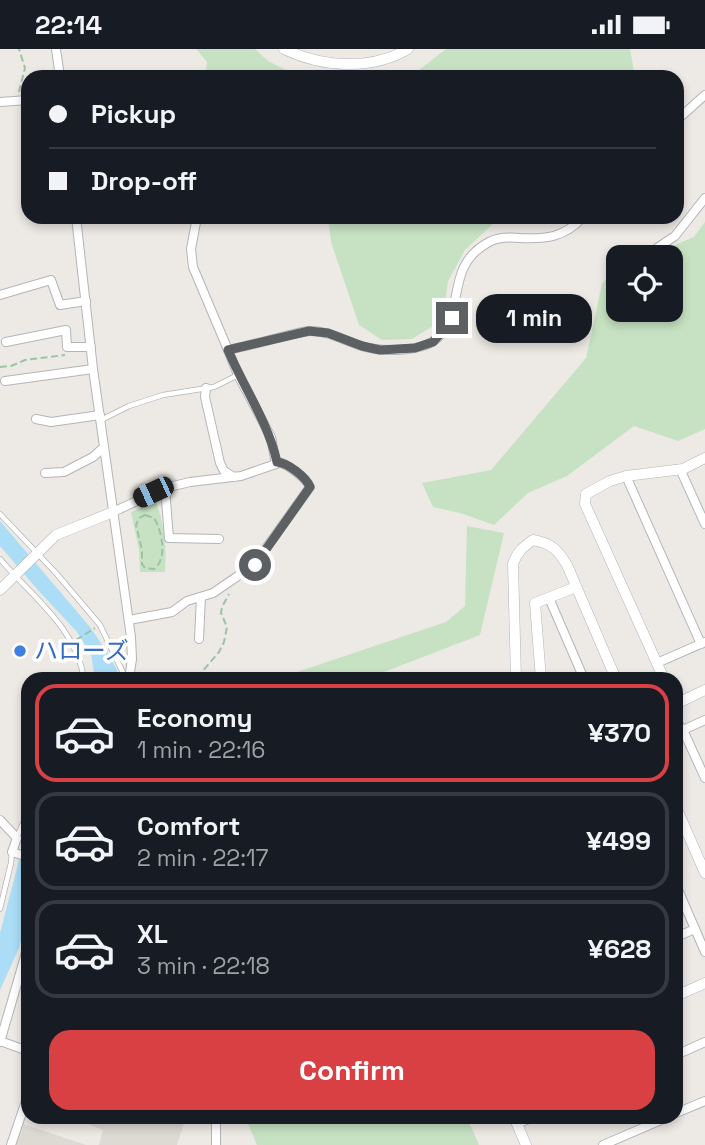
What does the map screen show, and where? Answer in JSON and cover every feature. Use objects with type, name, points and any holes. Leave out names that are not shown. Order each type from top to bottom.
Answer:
[{"type":"street","points":[[56,49],[59,70]]},
{"type":"street","points":[[284,49],[315,60],[349,64],[384,59],[408,49]]},
{"type":"street","points":[[684,114],[705,95]]},
{"type":"street","points":[[0,101],[21,101]]},
{"type":"street","points":[[662,245],[675,236],[705,198]]},
{"type":"street","points":[[77,224],[93,369],[129,620],[132,659],[130,672]]},
{"type":"street","points":[[196,224],[191,249],[193,267],[238,375],[271,437],[277,462]]},
{"type":"street","points":[[228,350],[309,331],[328,333],[380,350],[415,348],[433,342],[452,318],[458,279],[476,250],[492,240],[509,237],[545,238],[563,234],[575,224]]},
{"type":"street","points":[[0,295],[51,280],[60,305],[86,300]]},
{"type":"street","points":[[6,342],[66,330],[67,347],[91,347]]},
{"type":"street","points":[[5,381],[93,369]]},
{"type":"street","points":[[206,388],[205,397],[220,463],[224,471],[234,477]]},
{"type":"street","points":[[36,419],[51,422],[100,418]]},
{"type":"street","points":[[45,473],[64,471],[93,457],[104,447]]},
{"type":"street","points":[[661,672],[585,505],[586,494],[626,476],[680,469],[705,458]]},
{"type":"street","points":[[0,590],[61,532],[105,516],[165,488],[234,477],[277,462],[283,463],[307,481],[309,490],[256,564],[213,593],[187,601],[172,612],[129,620]]},
{"type":"street","points":[[680,469],[705,524]]},
{"type":"street","points":[[626,476],[703,643],[657,663]]},
{"type":"street","points":[[165,488],[169,538],[219,539]]},
{"type":"street","points":[[516,672],[513,564],[520,549],[533,540],[551,545],[559,551],[613,672]]},
{"type":"street","points":[[540,672],[535,603],[576,587]]},
{"type":"street","points":[[199,639],[201,597]]},
{"type":"street","points":[[548,598],[581,672]]},
{"type":"street","points":[[683,701],[705,690]]},
{"type":"street","points":[[705,720],[683,730],[705,778]]},
{"type":"street","points":[[0,820],[17,838],[15,853],[21,855]]},
{"type":"street","points":[[683,823],[705,873]]},
{"type":"street","points":[[683,901],[705,952]]},
{"type":"street","points":[[683,934],[695,929]]},
{"type":"street","points":[[21,970],[0,1042],[21,1049]]},
{"type":"street","points":[[683,993],[705,983]]},
{"type":"street","points":[[683,1052],[705,1042]]},
{"type":"street","points":[[683,1110],[705,1101]]},
{"type":"street","points":[[11,1145],[21,1116]]},
{"type":"street","points":[[216,1124],[216,1145]]},
{"type":"street","points":[[517,1124],[526,1145]]},
{"type":"street","points":[[603,1145],[652,1124]]},
{"type":"lane","points":[[100,418],[163,395],[214,387],[238,375]]},
{"type":"lane","points":[[0,514],[100,625],[125,672]]},
{"type":"lane","points":[[0,559],[60,624],[73,643],[82,672]]},
{"type":"lane","points":[[17,838],[21,829]]},
{"type":"lane","points":[[0,909],[15,853]]},
{"type":"path","points":[[19,49],[24,70]]},
{"type":"path","points":[[16,101],[21,83]]},
{"type":"path","points":[[0,367],[25,360],[77,353],[75,347]]},
{"type":"path","points":[[145,515],[154,518],[159,527],[161,562],[154,569],[148,569],[142,564],[142,550],[136,528],[136,522],[145,515]]},
{"type":"path","points":[[202,672],[224,642],[227,627],[221,613],[231,590],[228,582]]},
{"type":"path","points":[[73,643],[100,625]]},
{"type":"shaded area","points":[[23,1124],[86,1145],[16,1145]]},
{"type":"shaded area","points":[[88,1124],[184,1124],[177,1145],[99,1145],[103,1130]]},
{"type":"green space","points":[[196,49],[255,49],[268,61],[286,70],[206,70],[207,62]]},
{"type":"green space","points":[[446,49],[630,49],[634,70],[419,70]]},
{"type":"green space","points":[[705,222],[705,429],[678,441],[634,426],[567,476],[528,493],[494,525],[433,507],[422,483],[491,470],[586,358],[602,284],[606,279],[606,322],[683,322],[683,245],[674,245],[694,237]]},
{"type":"green space","points":[[329,224],[493,224],[465,250],[448,281],[443,320],[412,339],[382,340],[359,325],[331,242]]},
{"type":"green space","points":[[156,501],[164,536],[165,572],[140,572],[139,550],[131,512]]},
{"type":"green space","points":[[467,526],[504,533],[480,635],[384,672],[297,672],[446,622],[465,606]]},
{"type":"green space","points":[[248,1124],[470,1124],[479,1145],[257,1145]]},
{"type":"water","points":[[0,521],[90,627],[117,672],[94,672],[91,654],[77,632],[0,546]]},
{"type":"water","points":[[21,853],[21,940],[0,990],[0,933]]},
{"type":"place","name":"ハローズ","points":[[20,651]]},
{"type":"route","points":[[255,565],[310,487],[307,481],[283,463],[277,462],[271,437],[238,375],[228,350],[309,331],[328,333],[380,350],[415,348],[433,342],[452,318]]}]
